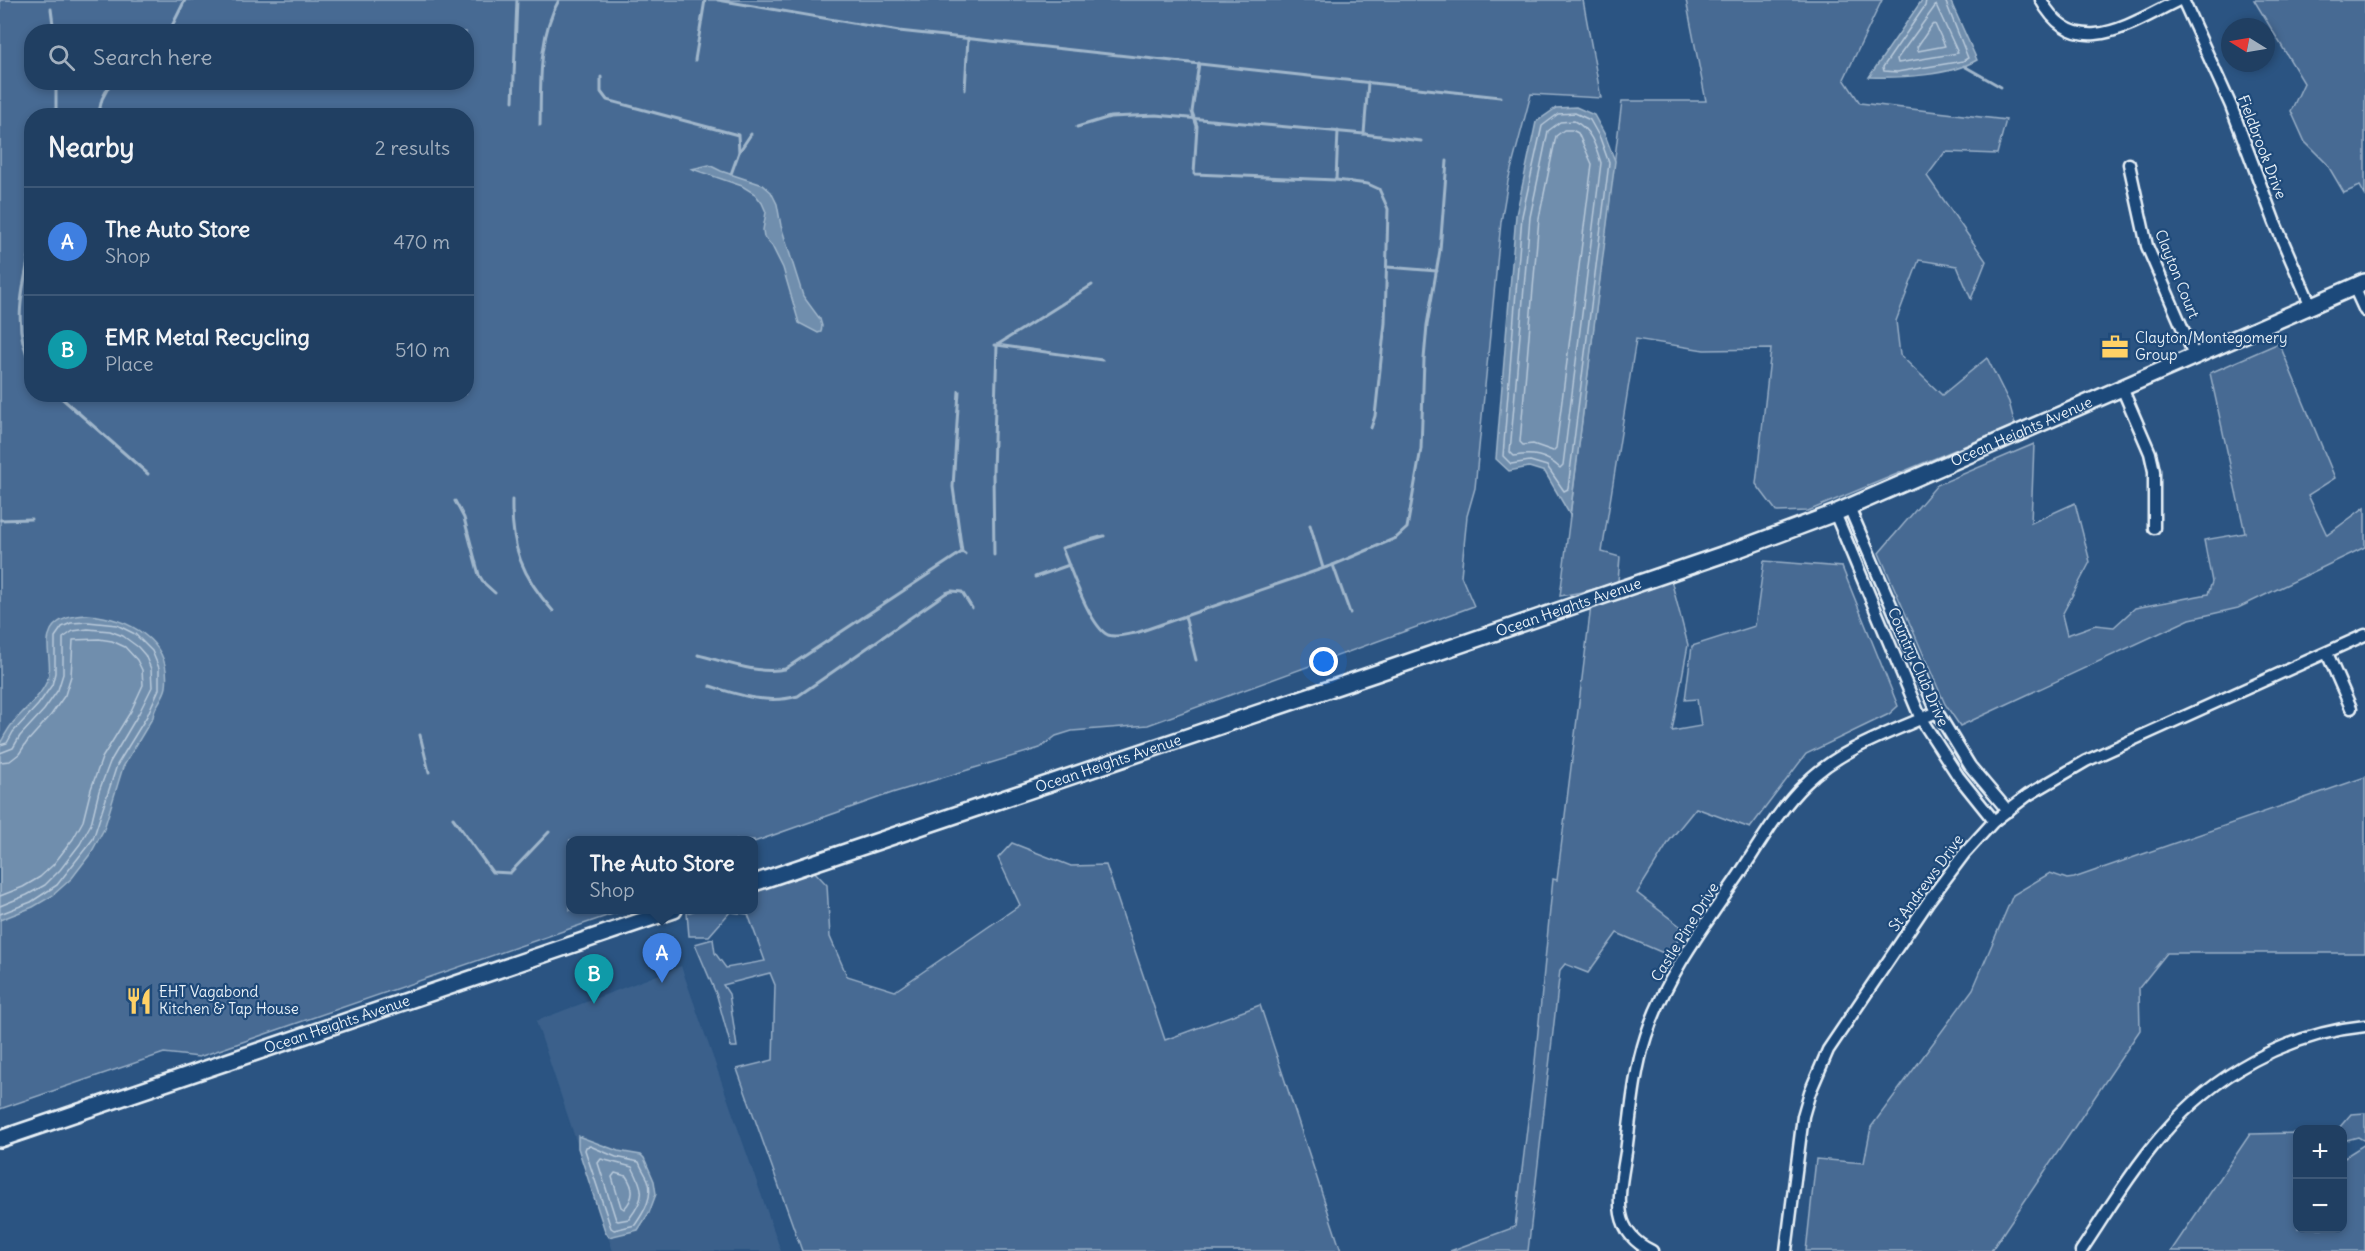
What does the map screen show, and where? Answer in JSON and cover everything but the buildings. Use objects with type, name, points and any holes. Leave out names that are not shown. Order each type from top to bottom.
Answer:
[{"type":"main road","name":"Ocean Heights Avenue","points":[[758,881],[1736,550],[1842,510],[2360,284]]},
{"type":"main road","name":"Ocean Heights Avenue","points":[[0,1139],[659,914]]},
{"type":"street","points":[[2041,0],[2055,21],[2066,29],[2077,34],[2094,35],[2109,33],[2181,0]]},
{"type":"street","name":"Fieldbrook Drive","points":[[2181,0],[2231,106],[2271,214],[2310,306]]},
{"type":"street","name":"Clayton Court","points":[[2129,164],[2147,246],[2195,357]]},
{"type":"street","points":[[2360,284],[2365,311]]},
{"type":"street","points":[[2122,388],[2150,453],[2154,471],[2154,528]]},
{"type":"street","name":"Country Club Drive","points":[[1842,510],[1937,712],[1970,766],[2008,811]]},
{"type":"street","name":"Country Club Drive","points":[[1842,510],[1921,719],[1958,776],[1994,821]]},
{"type":"street","name":"St Andrews Drive","points":[[1786,1251],[1803,1116],[1810,1092],[1828,1050],[1928,902],[1964,854],[1994,821],[2058,776],[2086,761],[2365,635]]},
{"type":"street","points":[[2327,653],[2351,708]]},
{"type":"street","name":"Castle Pine Drive","points":[[1652,1251],[1633,1239],[1625,1230],[1620,1190],[1636,1072],[1646,1036],[1673,973],[1786,805],[1807,782],[1826,765],[1851,750],[1937,712]]},
{"type":"street","points":[[2081,1251],[2161,1136],[2179,1116],[2212,1087],[2246,1064],[2282,1047],[2317,1035],[2365,1026]]},
{"type":"shaded area","points":[[0,0],[1583,0],[1601,98],[1531,94],[1508,181],[1501,222],[1475,488],[1467,516],[1461,576],[1474,606],[1148,725],[1072,731],[1056,736],[1040,748],[892,793],[758,841],[758,836],[566,836],[566,914],[612,914],[199,1057],[164,1053],[0,1109]]},
{"type":"shaded area","points":[[1686,0],[1882,0],[1844,79],[1860,103],[2006,120],[1997,154],[1945,152],[1927,176],[1986,261],[1971,299],[1957,266],[1919,260],[1896,321],[1900,355],[1942,395],[1987,358],[2009,402],[2015,425],[1808,511],[1777,512],[1756,484],[1771,349],[1704,350],[1636,339],[1602,552],[1620,557],[1618,581],[1560,596],[1622,101],[1706,101]]},
{"type":"shaded area","points":[[2254,0],[2365,0],[2365,195],[2360,186],[2344,193],[2327,164],[2305,142],[2291,111],[2304,83],[2275,35],[2275,18],[2265,18]]},
{"type":"shaded area","points":[[2279,343],[2335,478],[2308,495],[2327,535],[2365,507],[2365,547],[2238,608],[2190,619],[1960,726],[1945,704],[1879,553],[1937,485],[2034,444],[2031,523],[2075,503],[2090,562],[2062,615],[2067,635],[2095,625],[2114,627],[2135,608],[2208,594],[2212,582],[2204,540],[2245,533],[2210,373]]},
{"type":"shaded area","points":[[1764,561],[1842,567],[1898,706],[1889,714],[1806,754],[1750,828],[1696,808],[1670,840],[1637,893],[1685,930],[1668,955],[1617,933],[1588,973],[1565,964],[1560,970],[1528,1251],[1450,1251],[1515,1227],[1534,1072],[1553,879],[1557,880],[1591,606],[1671,580],[1688,645],[1672,731],[1701,726],[1697,699],[1685,700],[1692,646],[1755,626]]},
{"type":"shaded area","points":[[2365,777],[2365,953],[2167,953],[2139,988],[2140,1030],[1991,1251],[1806,1251],[1816,1159],[1864,1163],[1871,1127],[1973,989],[2013,895],[2050,873],[2067,879],[2074,878]]},
{"type":"shaded area","points":[[1012,843],[1071,866],[1106,865],[1165,1040],[1260,1005],[1341,1251],[802,1251],[737,1069],[773,1060],[775,985],[770,973],[723,985],[729,994],[737,1047],[731,1047],[717,996],[695,944],[713,939],[715,953],[726,968],[765,961],[748,914],[758,914],[758,889],[813,870],[827,885],[830,937],[847,976],[895,991],[1020,905],[998,858]]},
{"type":"shaded area","points":[[687,914],[728,914],[709,936],[689,936]]},
{"type":"shaded area","points":[[681,966],[781,1251],[613,1251],[536,1021]]},
{"type":"shaded area","points":[[2365,1113],[2365,1141],[2358,1137],[2347,1140],[2347,1125],[2341,1125],[2351,1114]]},
{"type":"shaded area","points":[[2293,1133],[2293,1233],[2347,1233],[2347,1155],[2365,1144],[2365,1251],[2171,1251],[2250,1134]]},
{"type":"water","points":[[1922,0],[1950,0],[1977,60],[1939,73],[1869,77]]},
{"type":"water","points":[[1576,107],[1594,115],[1615,161],[1570,515],[1545,472],[1529,467],[1509,471],[1496,459],[1516,215],[1536,122],[1556,108]]},
{"type":"water","points":[[709,165],[763,185],[771,192],[777,204],[781,226],[803,296],[820,319],[821,332],[818,333],[799,323],[783,268],[772,246],[764,237],[766,212],[762,203],[755,194],[742,186],[692,169]]},
{"type":"water","points":[[88,615],[118,621],[132,627],[155,644],[162,656],[166,671],[165,691],[153,717],[123,767],[104,829],[91,853],[72,878],[52,896],[33,907],[0,920],[0,744],[13,723],[38,696],[47,681],[49,675],[48,642],[51,630],[62,620]]},
{"type":"water","points":[[578,1136],[618,1151],[641,1155],[644,1158],[654,1181],[656,1194],[649,1213],[638,1230],[609,1237],[605,1231],[578,1148]]},
{"type":"waterway","points":[[173,24],[185,0]]},
{"type":"waterway","points":[[513,101],[517,0]]},
{"type":"waterway","points":[[540,125],[544,45],[547,29],[559,0]]},
{"type":"waterway","points":[[695,60],[705,0]]},
{"type":"waterway","points":[[718,0],[899,31],[1500,97]]},
{"type":"waterway","points":[[51,9],[53,24]]},
{"type":"waterway","points":[[965,90],[968,38]]},
{"type":"waterway","points":[[1199,63],[1192,112],[1197,126],[1194,174],[1336,180],[1368,184],[1379,189],[1388,209],[1385,323],[1375,416],[1371,428]]},
{"type":"waterway","points":[[1964,66],[2001,87]]},
{"type":"waterway","points":[[601,77],[601,92],[607,100],[738,135],[739,152],[731,174]]},
{"type":"waterway","points":[[1364,134],[1368,82]]},
{"type":"waterway","points":[[56,90],[56,108]]},
{"type":"waterway","points":[[100,108],[107,90]]},
{"type":"waterway","points":[[1077,127],[1110,117],[1156,115],[1421,141]]},
{"type":"waterway","points":[[1336,180],[1338,131]]},
{"type":"waterway","points":[[739,152],[751,134]]},
{"type":"waterway","points":[[1104,536],[1062,548],[1081,596],[1094,621],[1101,630],[1108,635],[1115,636],[1136,633],[1333,565],[1396,538],[1407,528],[1421,449],[1427,325],[1440,250],[1447,161]]},
{"type":"waterway","points":[[1387,267],[1437,271]]},
{"type":"waterway","points":[[24,284],[20,320],[24,345]]},
{"type":"waterway","points":[[997,345],[1092,285]]},
{"type":"waterway","points":[[994,345],[997,345],[993,472],[994,555]]},
{"type":"waterway","points":[[997,345],[1102,360]]},
{"type":"waterway","points":[[959,391],[953,487],[962,552],[965,554]]},
{"type":"waterway","points":[[66,402],[148,474]]},
{"type":"waterway","points":[[512,500],[514,533],[520,560],[533,586],[553,611]]},
{"type":"waterway","points":[[455,501],[464,518],[479,575],[495,593]]},
{"type":"waterway","points":[[0,520],[31,519]]},
{"type":"waterway","points":[[1310,525],[1323,568]]},
{"type":"waterway","points":[[698,655],[752,669],[785,669],[962,552]]},
{"type":"waterway","points":[[1035,577],[1069,565]]},
{"type":"waterway","points":[[1333,565],[1350,613]]},
{"type":"waterway","points":[[710,686],[764,699],[787,699],[798,696],[946,593],[962,592],[972,608]]},
{"type":"waterway","points":[[1185,616],[1196,660]]},
{"type":"waterway","points":[[420,735],[429,772]]},
{"type":"waterway","points":[[453,818],[492,872],[510,873],[549,832]]},
{"type":"place","name":"Clayton/Montegomery Group","points":[[2115,347]]},
{"type":"place","name":"The Auto Store","points":[[662,983]]},
{"type":"place","name":"EHT Vagabond Kitchen & Tap House","points":[[139,1001]]},
{"type":"place","name":"EMR Metal Recycling","points":[[594,1004]]}]
